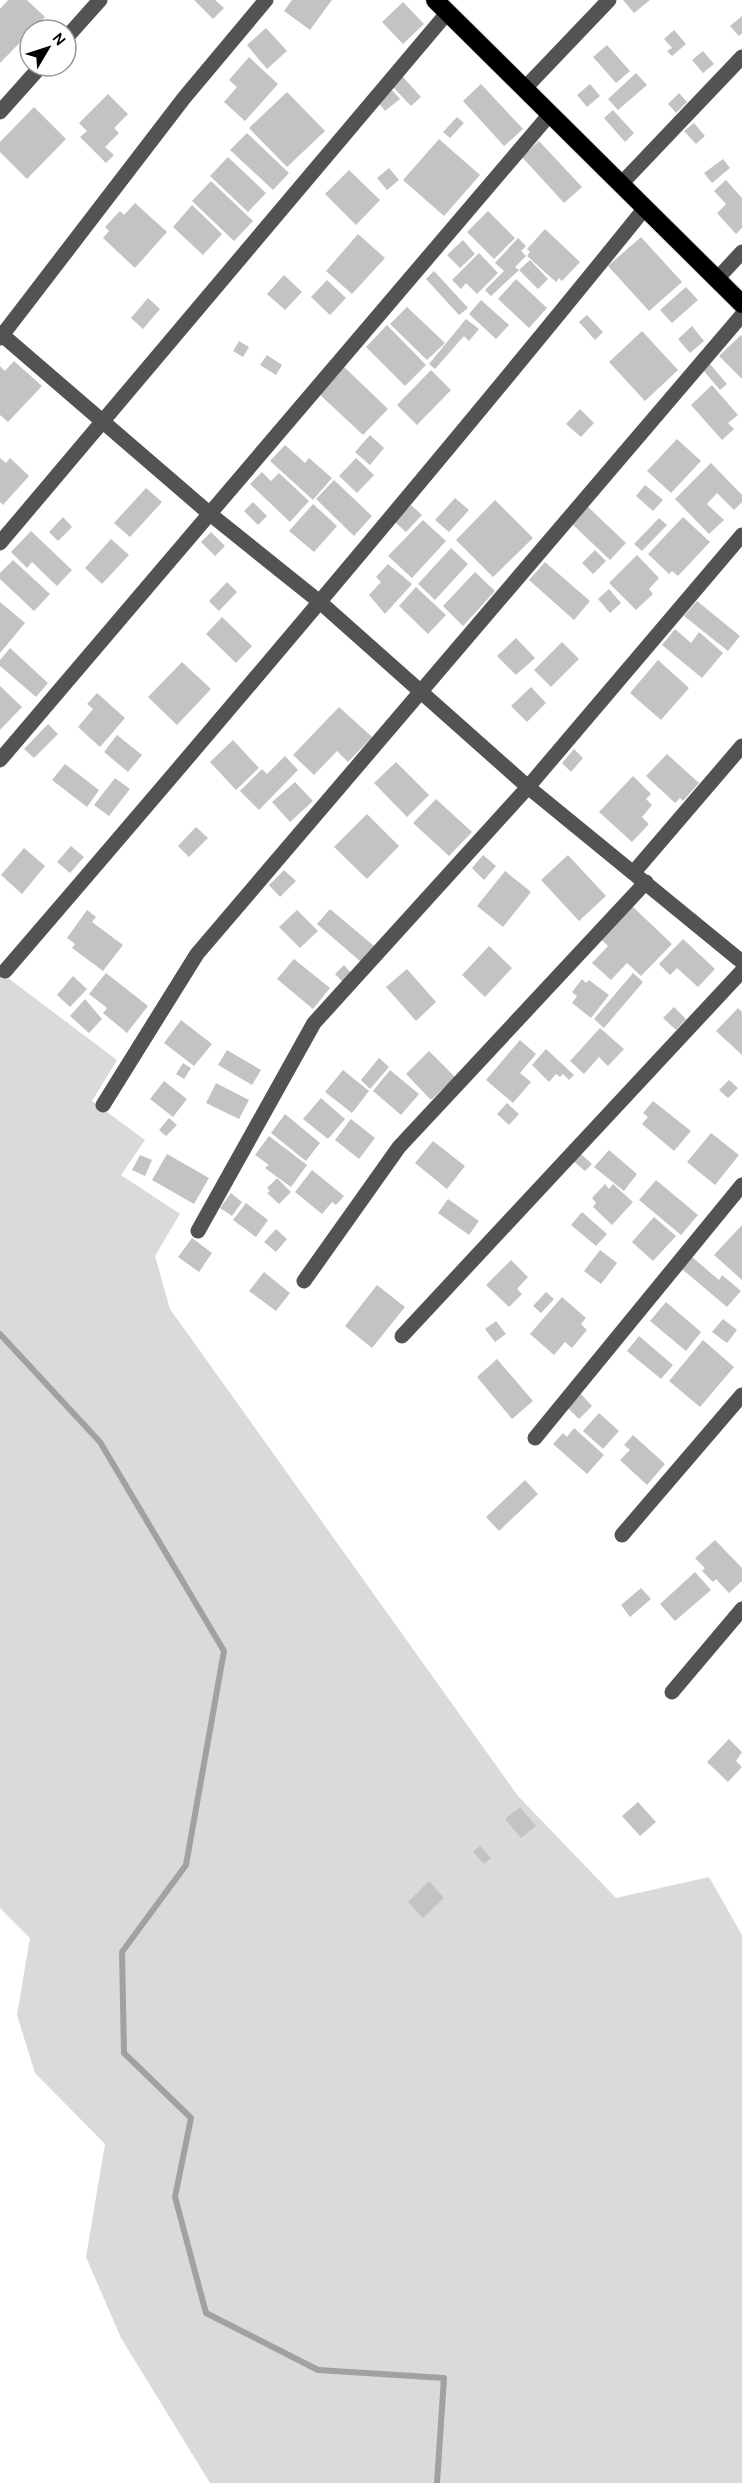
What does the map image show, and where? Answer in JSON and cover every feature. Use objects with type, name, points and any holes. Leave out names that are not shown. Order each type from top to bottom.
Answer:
[{"type":"highway","points":[[442,6],[742,304]]},
{"type":"street","points":[[78,25],[100,0]]},
{"type":"street","points":[[266,0],[184,98],[1,335],[210,514],[321,603],[528,787],[742,962]]},
{"type":"street","points":[[525,88],[609,0]]},
{"type":"street","points":[[0,543],[442,6]]},
{"type":"street","points":[[621,184],[742,57]]},
{"type":"street","points":[[0,112],[30,78]]},
{"type":"street","points":[[0,760],[550,114]]},
{"type":"street","points":[[5,971],[321,603],[645,208]]},
{"type":"street","points":[[717,279],[742,252]]},
{"type":"street","points":[[103,1105],[197,954],[742,315]]},
{"type":"street","points":[[198,1231],[314,1023],[528,787],[742,535]]},
{"type":"street","points":[[304,1281],[399,1148],[640,877],[742,746]]},
{"type":"street","points":[[402,1335],[742,970]]},
{"type":"street","points":[[535,1438],[742,1185]]},
{"type":"street","points":[[622,1535],[742,1395]]},
{"type":"street","points":[[672,1692],[742,1609]]},
{"type":"shaded area","points":[[0,972],[117,1060],[92,1101],[145,1140],[121,1175],[180,1214],[155,1256],[170,1309],[518,1796],[616,1898],[709,1877],[742,1935],[742,2483],[210,2483],[121,2338],[86,2257],[105,2144],[35,2073],[17,2015],[30,1938],[0,1908]]},
{"type":"building","points":[[8,0],[27,0],[45,17],[18,18],[18,45],[0,63],[0,9]]},
{"type":"building","points":[[194,0],[215,0],[224,8],[213,19]]},
{"type":"building","points":[[292,0],[332,0],[310,30],[284,11]]},
{"type":"building","points":[[623,0],[650,0],[634,13]]},
{"type":"building","points":[[403,2],[424,24],[403,44],[382,22]]},
{"type":"building","points":[[742,16],[742,33],[739,36],[730,26]]},
{"type":"building","points":[[266,28],[287,51],[267,69],[247,45]]},
{"type":"building","points":[[674,30],[686,44],[672,56],[667,51],[672,48],[664,39]]},
{"type":"building","points":[[607,45],[630,71],[616,83],[593,57]]},
{"type":"building","points":[[703,51],[714,64],[703,73],[692,60]]},
{"type":"building","points":[[249,57],[278,84],[245,121],[224,102],[237,87],[229,80]]},
{"type":"building","points":[[636,73],[647,85],[618,110],[608,99]]},
{"type":"building","points":[[403,77],[421,97],[411,106],[392,86]]},
{"type":"building","points":[[481,84],[523,129],[504,146],[463,101]]},
{"type":"building","points":[[590,84],[600,96],[587,107],[577,95]]},
{"type":"building","points":[[392,90],[400,99],[385,111],[378,102]]},
{"type":"building","points":[[287,92],[325,131],[287,167],[249,128]]},
{"type":"building","points":[[679,93],[687,102],[676,113],[668,104]]},
{"type":"building","points":[[108,94],[128,114],[114,128],[119,133],[105,147],[114,155],[106,163],[80,137],[87,131],[79,123]]},
{"type":"building","points":[[34,107],[66,139],[27,179],[0,152],[0,142]]},
{"type":"building","points":[[613,110],[634,133],[625,142],[604,118]]},
{"type":"building","points":[[457,117],[464,123],[450,138],[443,132]]},
{"type":"building","points":[[694,123],[705,136],[696,144],[684,131]]},
{"type":"building","points":[[247,133],[289,173],[273,190],[230,150]]},
{"type":"building","points":[[439,139],[480,175],[444,216],[403,180]]},
{"type":"building","points":[[539,141],[582,187],[564,203],[522,157]]},
{"type":"building","points":[[228,157],[266,193],[248,212],[210,176]]},
{"type":"building","points":[[723,159],[730,168],[712,183],[704,173]]},
{"type":"building","points":[[389,168],[399,180],[387,190],[377,178]]},
{"type":"building","points":[[349,170],[380,200],[356,225],[325,194]]},
{"type":"building","points":[[726,180],[742,198],[742,228],[736,234],[717,213],[726,204],[714,191]]},
{"type":"building","points":[[211,181],[253,221],[234,241],[192,201]]},
{"type":"building","points":[[135,203],[167,232],[135,268],[103,238],[109,231],[105,227],[120,211],[124,215]]},
{"type":"building","points":[[192,205],[222,234],[203,255],[173,227]]},
{"type":"building","points":[[488,211],[515,238],[494,259],[467,232]]},
{"type":"building","points":[[545,229],[580,262],[562,281],[559,278],[556,282],[527,256],[530,252],[527,249]]},
{"type":"building","points":[[358,234],[385,258],[352,294],[326,271]]},
{"type":"building","points":[[641,237],[682,282],[649,311],[608,266]]},
{"type":"building","points":[[518,238],[526,246],[521,251],[526,256],[515,267],[519,270],[491,296],[485,290],[504,271],[495,263]]},
{"type":"building","points":[[463,240],[475,254],[460,268],[447,255]]},
{"type":"building","points":[[479,253],[498,273],[477,294],[466,283],[461,289],[452,280]]},
{"type":"building","points":[[530,260],[548,279],[538,289],[519,270]]},
{"type":"building","points":[[434,271],[468,308],[459,315],[426,279]]},
{"type":"building","points":[[284,275],[302,292],[285,310],[267,294]]},
{"type":"building","points":[[516,279],[547,308],[529,328],[498,299]]},
{"type":"building","points":[[327,280],[346,298],[330,315],[311,297]]},
{"type":"building","points":[[686,287],[698,300],[672,323],[660,310]]},
{"type":"building","points":[[148,298],[160,309],[143,329],[131,318]]},
{"type":"building","points":[[481,300],[509,325],[496,339],[469,314]]},
{"type":"building","points":[[407,307],[445,343],[427,360],[390,324]]},
{"type":"building","points":[[587,315],[603,332],[595,340],[579,322]]},
{"type":"building","points":[[466,319],[479,329],[469,341],[464,336],[435,369],[429,364]]},
{"type":"building","points":[[387,325],[426,365],[405,386],[366,347]]},
{"type":"building","points":[[692,326],[704,341],[690,353],[678,339]]},
{"type":"building","points":[[642,331],[678,370],[645,401],[609,362]]},
{"type":"building","points":[[741,335],[742,337],[742,379],[719,356]]},
{"type":"building","points":[[239,341],[249,347],[243,357],[233,351]]},
{"type":"building","points":[[267,355],[282,365],[276,375],[260,365]]},
{"type":"building","points":[[14,361],[42,386],[8,422],[0,415],[0,366],[5,371]]},
{"type":"building","points":[[710,364],[727,384],[720,390],[703,370]]},
{"type":"building","points":[[342,365],[388,409],[363,435],[317,392]]},
{"type":"building","points":[[431,370],[451,390],[417,425],[397,405]]},
{"type":"building","points":[[712,385],[738,415],[728,423],[734,429],[722,440],[691,405]]},
{"type":"building","points":[[580,409],[594,423],[581,437],[566,424]]},
{"type":"building","points":[[370,435],[384,448],[370,465],[355,452]]},
{"type":"building","points":[[677,439],[701,461],[671,493],[647,471]]},
{"type":"building","points":[[285,445],[305,463],[309,458],[332,478],[313,500],[270,461]]},
{"type":"building","points":[[0,458],[6,463],[10,458],[29,476],[3,505],[0,502]]},
{"type":"building","points":[[356,458],[374,475],[357,493],[339,476]]},
{"type":"building","points":[[711,463],[742,495],[742,502],[734,510],[717,493],[707,504],[724,520],[709,534],[675,499]]},
{"type":"building","points":[[262,472],[271,481],[279,473],[309,501],[290,522],[250,484]]},
{"type":"building","points":[[334,480],[372,516],[354,536],[316,499]]},
{"type":"building","points":[[645,485],[663,500],[653,511],[636,496]]},
{"type":"building","points":[[146,488],[162,502],[130,537],[114,523]]},
{"type":"building","points":[[455,498],[469,510],[449,532],[435,520]]},
{"type":"building","points":[[495,500],[533,538],[493,577],[456,540]]},
{"type":"building","points":[[253,502],[267,516],[258,525],[244,511]]},
{"type":"building","points":[[313,504],[337,526],[314,552],[289,531]]},
{"type":"building","points":[[411,505],[422,515],[406,532],[395,522]]},
{"type":"building","points":[[586,505],[626,543],[610,560],[570,522]]},
{"type":"building","points":[[63,517],[72,527],[58,541],[49,532]]},
{"type":"building","points":[[683,517],[710,542],[678,576],[672,571],[669,574],[648,554]]},
{"type":"building","points":[[659,518],[667,525],[642,551],[634,544]]},
{"type":"building","points":[[423,520],[446,541],[412,578],[388,556]]},
{"type":"building","points":[[31,531],[72,570],[57,586],[32,562],[27,568],[11,552]]},
{"type":"building","points":[[211,532],[225,546],[215,556],[201,542]]},
{"type":"building","points":[[111,539],[129,555],[102,584],[85,568]]},
{"type":"building","points":[[451,548],[468,564],[435,600],[418,584]]},
{"type":"building","points":[[595,550],[606,561],[593,574],[582,563]]},
{"type":"building","points":[[637,555],[659,578],[649,589],[653,594],[636,610],[609,583]]},
{"type":"building","points":[[13,560],[50,594],[34,611],[0,579],[0,573]]},
{"type":"building","points":[[545,562],[590,601],[574,620],[529,580]]},
{"type":"building","points":[[388,564],[412,584],[385,614],[369,595],[381,582],[376,577]]},
{"type":"building","points":[[475,572],[495,591],[463,626],[443,606]]},
{"type":"building","points":[[227,582],[237,592],[219,611],[209,601]]},
{"type":"building","points":[[416,587],[446,615],[428,634],[399,606]]},
{"type":"building","points":[[609,589],[621,603],[610,613],[598,599]]},
{"type":"building","points":[[697,601],[740,636],[728,651],[684,616]]},
{"type":"building","points":[[0,602],[25,623],[0,653]]},
{"type":"building","points":[[222,617],[252,646],[236,663],[206,634]]},
{"type":"building","points":[[675,629],[691,643],[699,632],[723,653],[702,678],[662,645]]},
{"type":"building","points":[[516,638],[535,658],[516,675],[497,656]]},
{"type":"building","points":[[562,642],[579,659],[551,687],[534,670]]},
{"type":"building","points":[[10,648],[48,683],[36,697],[0,666],[0,660]]},
{"type":"building","points":[[658,660],[689,688],[661,720],[630,693]]},
{"type":"building","points":[[182,662],[211,689],[177,725],[148,697]]},
{"type":"building","points":[[0,686],[22,707],[0,730]]},
{"type":"building","points":[[531,687],[546,703],[527,722],[511,706]]},
{"type":"building","points":[[97,693],[125,718],[100,747],[78,727],[93,709],[87,704]]},
{"type":"building","points":[[339,707],[372,737],[348,762],[337,751],[314,775],[293,755]]},
{"type":"building","points":[[48,724],[58,734],[34,758],[24,749]]},
{"type":"building","points":[[117,735],[142,755],[128,772],[104,752]]},
{"type":"building","points":[[233,740],[259,768],[236,790],[210,762]]},
{"type":"building","points":[[574,749],[583,758],[571,772],[562,763]]},
{"type":"building","points":[[667,754],[699,783],[683,801],[680,798],[675,803],[646,776]]},
{"type":"building","points":[[285,756],[298,770],[259,810],[240,791],[262,769],[267,774]]},
{"type":"building","points":[[396,762],[429,795],[407,817],[374,783]]},
{"type":"building","points":[[65,764],[99,790],[87,807],[52,780]]},
{"type":"building","points":[[633,776],[651,794],[646,799],[652,805],[642,817],[649,824],[632,842],[599,812]]},
{"type":"building","points":[[115,778],[130,789],[109,816],[94,805]]},
{"type":"building","points":[[295,782],[313,801],[290,822],[272,802]]},
{"type":"building","points":[[436,799],[472,832],[449,856],[413,823]]},
{"type":"building","points":[[367,814],[399,846],[367,879],[334,847]]},
{"type":"building","points":[[196,827],[208,838],[189,857],[178,846]]},
{"type":"building","points":[[71,846],[84,857],[70,873],[57,862]]},
{"type":"building","points":[[24,848],[45,866],[22,894],[1,875]]},
{"type":"building","points":[[483,855],[496,866],[484,880],[472,868]]},
{"type":"building","points":[[568,855],[606,896],[579,921],[541,880]]},
{"type":"building","points":[[284,870],[296,881],[280,897],[269,885]]},
{"type":"building","points":[[505,871],[531,892],[503,927],[477,906]]},
{"type":"building","points":[[632,906],[672,944],[641,976],[627,963],[611,980],[592,963],[608,946],[601,939]]},
{"type":"building","points":[[330,909],[374,946],[361,962],[317,924]]},
{"type":"building","points":[[87,910],[96,917],[92,922],[123,945],[103,971],[72,948],[75,944],[67,938]]},
{"type":"building","points":[[297,910],[318,931],[300,948],[279,927]]},
{"type":"building","points":[[683,939],[715,969],[698,987],[677,968],[670,975],[659,964]]},
{"type":"building","points":[[489,946],[512,968],[485,997],[462,975]]},
{"type":"building","points":[[294,959],[330,988],[313,1009],[277,979]]},
{"type":"building","points":[[344,965],[351,973],[343,982],[335,974]]},
{"type":"building","points":[[407,969],[436,1002],[416,1021],[386,987]]},
{"type":"building","points":[[106,973],[148,1006],[127,1033],[103,1013],[107,1008],[89,994]]},
{"type":"building","points":[[633,973],[643,982],[604,1028],[594,1019]]},
{"type":"building","points":[[73,976],[87,989],[70,1007],[57,995]]},
{"type":"building","points":[[582,979],[586,983],[589,980],[609,995],[591,1018],[572,1003],[577,996],[572,992]]},
{"type":"building","points":[[85,999],[102,1019],[89,1033],[70,1016]]},
{"type":"building","points":[[674,1007],[686,1019],[676,1030],[663,1018]]},
{"type":"building","points":[[738,1008],[742,1012],[742,1055],[716,1031]]},
{"type":"building","points":[[181,1020],[212,1044],[194,1066],[164,1043]]},
{"type":"building","points":[[600,1028],[624,1049],[608,1066],[599,1057],[584,1074],[570,1061]]},
{"type":"building","points":[[520,1040],[536,1054],[520,1073],[531,1082],[513,1103],[486,1080]]},
{"type":"building","points":[[546,1049],[574,1075],[569,1080],[563,1074],[560,1077],[556,1074],[549,1082],[532,1065]]},
{"type":"building","points":[[227,1050],[261,1070],[252,1085],[218,1065]]},
{"type":"building","points":[[429,1051],[455,1077],[431,1100],[406,1074]]},
{"type":"building","points":[[379,1058],[389,1067],[370,1089],[361,1080]]},
{"type":"building","points":[[183,1063],[191,1068],[184,1079],[176,1074]]},
{"type":"building","points":[[343,1070],[369,1091],[352,1113],[325,1092]]},
{"type":"building","points":[[390,1070],[419,1094],[401,1115],[373,1091]]},
{"type":"building","points":[[729,1080],[738,1088],[728,1098],[719,1090]]},
{"type":"building","points":[[164,1081],[187,1099],[173,1117],[150,1099]]},
{"type":"building","points":[[216,1083],[249,1100],[239,1119],[206,1103]]},
{"type":"building","points":[[321,1098],[345,1119],[328,1139],[303,1119]]},
{"type":"building","points":[[653,1101],[691,1131],[674,1151],[642,1124],[648,1117],[643,1113]]},
{"type":"building","points":[[507,1103],[519,1114],[509,1125],[497,1114]]},
{"type":"building","points":[[285,1114],[320,1143],[306,1161],[271,1133]]},
{"type":"building","points":[[169,1118],[177,1125],[166,1136],[159,1130]]},
{"type":"building","points":[[351,1119],[375,1138],[359,1159],[335,1140]]},
{"type":"building","points":[[711,1133],[739,1155],[715,1185],[687,1162]]},
{"type":"building","points":[[269,1136],[307,1165],[291,1187],[265,1168],[269,1165],[255,1155]]},
{"type":"building","points":[[433,1141],[465,1166],[447,1189],[415,1163]]},
{"type":"building","points":[[609,1150],[637,1174],[624,1191],[594,1167]]},
{"type":"building","points":[[580,1153],[592,1164],[585,1171],[573,1161]]},
{"type":"building","points":[[167,1154],[209,1178],[194,1204],[152,1180]]},
{"type":"building","points":[[140,1155],[152,1160],[145,1176],[132,1170]]},
{"type":"building","points":[[312,1170],[344,1196],[336,1205],[332,1202],[322,1214],[295,1192]]},
{"type":"building","points":[[277,1178],[291,1192],[279,1204],[267,1193],[270,1191],[267,1188]]},
{"type":"building","points":[[656,1180],[698,1215],[681,1235],[639,1200]]},
{"type":"building","points":[[605,1184],[609,1189],[613,1184],[633,1202],[612,1225],[593,1207],[596,1203],[592,1198]]},
{"type":"building","points":[[231,1193],[242,1202],[232,1216],[220,1208]]},
{"type":"building","points":[[448,1199],[479,1221],[469,1235],[438,1213]]},
{"type":"building","points":[[246,1203],[268,1220],[256,1237],[233,1220]]},
{"type":"building","points":[[582,1212],[607,1234],[596,1246],[571,1225]]},
{"type":"building","points":[[654,1217],[676,1236],[653,1261],[632,1242]]},
{"type":"building","points":[[742,1225],[742,1280],[714,1255]]},
{"type":"building","points":[[276,1229],[287,1239],[276,1252],[264,1242]]},
{"type":"building","points":[[192,1238],[212,1253],[199,1272],[178,1257]]},
{"type":"building","points":[[600,1250],[617,1263],[601,1284],[584,1271]]},
{"type":"building","points":[[692,1257],[719,1280],[722,1275],[741,1291],[727,1307],[682,1269]]},
{"type":"building","points":[[511,1260],[528,1277],[517,1289],[522,1294],[509,1307],[486,1285]]},
{"type":"building","points":[[264,1272],[290,1293],[276,1311],[249,1291]]},
{"type":"building","points":[[377,1285],[405,1307],[372,1348],[345,1326]]},
{"type":"building","points":[[546,1292],[554,1299],[541,1313],[533,1306]]},
{"type":"building","points":[[562,1297],[586,1318],[581,1324],[587,1330],[572,1348],[565,1342],[554,1355],[530,1334]]},
{"type":"building","points":[[666,1302],[701,1332],[686,1351],[650,1321]]},
{"type":"building","points":[[723,1319],[737,1330],[727,1343],[712,1332]]},
{"type":"building","points":[[496,1321],[506,1334],[495,1342],[485,1329]]},
{"type":"building","points":[[639,1336],[673,1365],[661,1379],[627,1351]]},
{"type":"building","points":[[703,1340],[734,1367],[700,1407],[669,1381]]},
{"type":"building","points":[[497,1359],[533,1401],[512,1419],[477,1377]]},
{"type":"building","points":[[581,1394],[592,1406],[579,1419],[567,1407]]},
{"type":"building","points":[[599,1413],[619,1431],[603,1449],[583,1431]]},
{"type":"building","points":[[574,1428],[604,1455],[587,1474],[553,1444],[563,1433],[567,1437]]},
{"type":"building","points":[[633,1435],[665,1464],[647,1485],[620,1460],[630,1450],[624,1445]]},
{"type":"building","points":[[525,1480],[538,1494],[499,1531],[486,1517]]},
{"type":"building","points":[[715,1540],[742,1568],[742,1581],[729,1593],[716,1579],[713,1582],[702,1571],[705,1568],[695,1558]]},
{"type":"building","points":[[695,1572],[711,1590],[675,1621],[660,1604]]},
{"type":"building","points":[[641,1588],[651,1599],[630,1617],[621,1605]]},
{"type":"building","points":[[729,1739],[742,1752],[736,1761],[742,1767],[728,1782],[707,1762]]},
{"type":"building","points":[[638,1802],[656,1822],[640,1836],[622,1816]]},
{"type":"building","points":[[520,1807],[536,1826],[521,1838],[505,1819]]},
{"type":"building","points":[[480,1846],[491,1858],[484,1864],[473,1852]]},
{"type":"building","points":[[429,1881],[444,1898],[423,1918],[408,1902]]},
{"type":"waterway","points":[[0,1334],[100,1442],[224,1651],[186,1865],[122,1952],[124,2053],[191,2118],[175,2197],[206,2313],[318,2370],[444,2378],[437,2483]]}]
